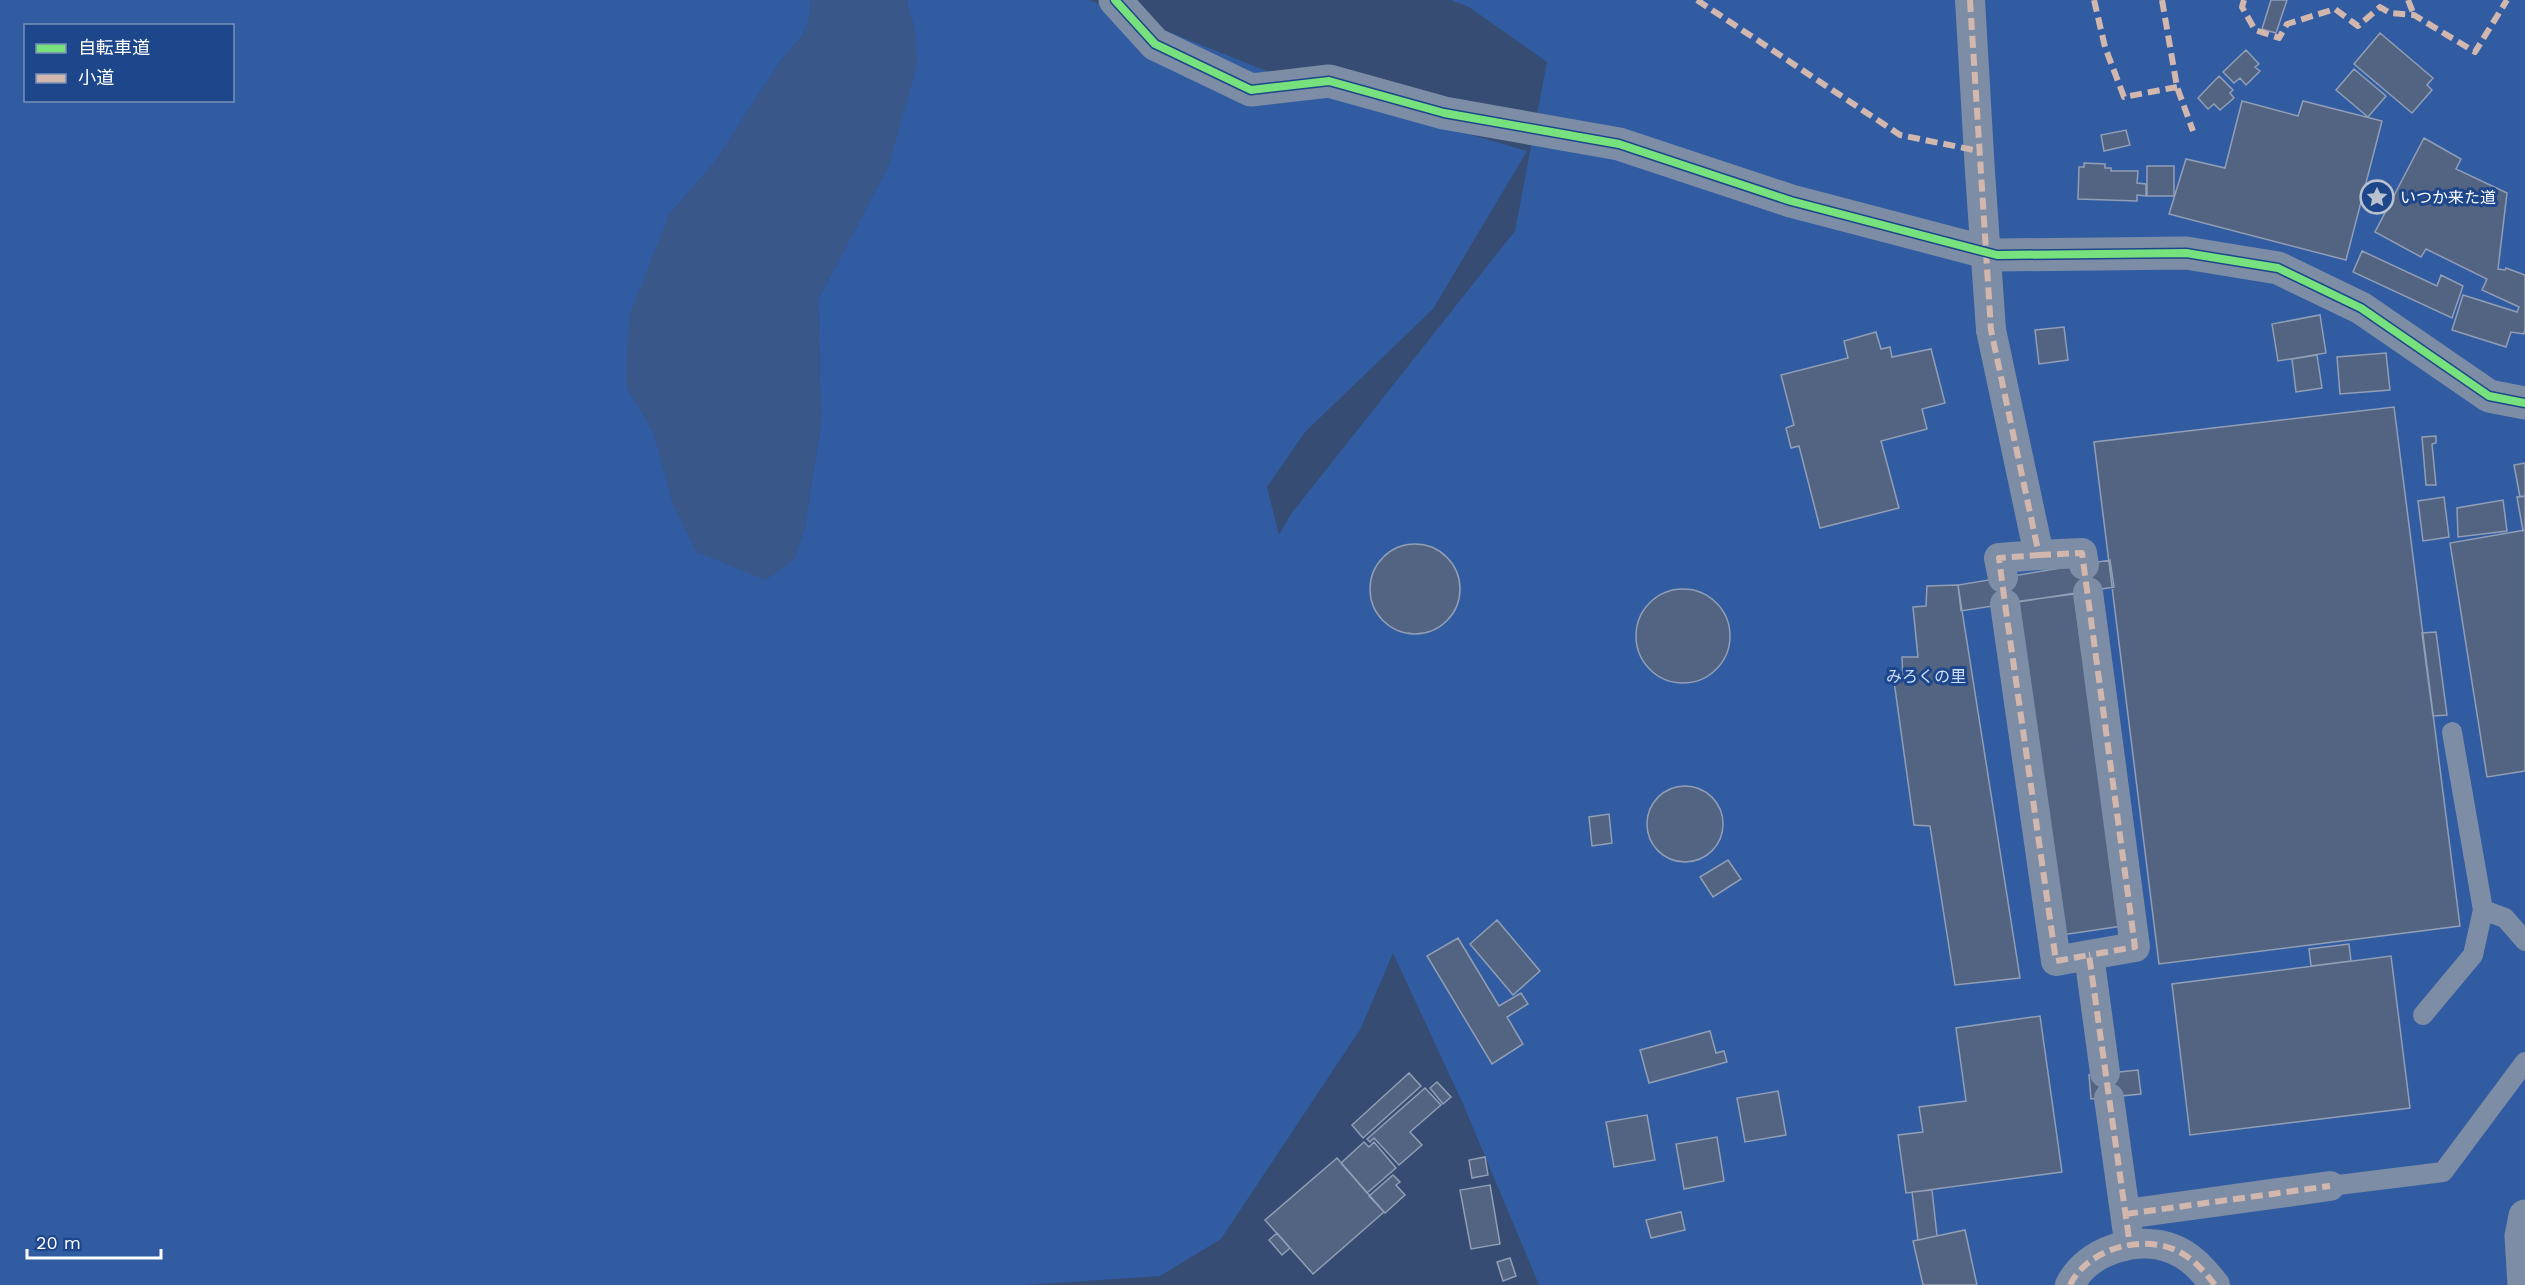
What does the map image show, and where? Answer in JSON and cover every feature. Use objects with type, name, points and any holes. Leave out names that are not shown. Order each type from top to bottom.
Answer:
[{"type":"street","points":[[1115,0],[1155,44],[1251,90],[1329,81],[1444,113],[1619,144],[1791,201],[1997,255],[2187,253],[2278,268],[2361,308],[2488,396],[2525,403]]},
{"type":"street","points":[[1970,0],[1991,330],[2039,555]]},
{"type":"street","points":[[2082,553],[2135,947],[2056,961],[2000,558],[2039,555],[2082,553]]},
{"type":"street","points":[[2089,955],[2130,1246]]},
{"type":"street","points":[[2126,1214],[2330,1186]]},
{"type":"street","points":[[2524,1285],[2521,1236],[2525,1216]]},
{"type":"street","points":[[2070,1285],[2092,1260],[2117,1247],[2143,1244],[2172,1249],[2196,1263],[2215,1285]]},
{"type":"lane","points":[[2423,1015],[2473,955],[2483,910],[2452,732]]},
{"type":"lane","points":[[2483,910],[2505,918],[2525,941]]},
{"type":"lane","points":[[2330,1186],[2443,1172],[2525,1062]]},
{"type":"green space","name":"みろくの里","points":[[0,0],[811,0],[809,20],[802,36],[780,62],[715,162],[669,215],[627,387],[654,433],[673,504],[794,560],[805,526],[821,422],[818,300],[889,164],[915,31],[906,0],[1089,0],[1301,85],[1527,151],[1433,309],[1305,432],[1267,487],[1279,535],[1291,514],[1515,231],[1547,62],[1469,7],[1451,0],[2525,0],[2525,1285],[1539,1285],[1464,1106],[1393,953],[1361,1028],[1221,1239],[1160,1276],[1025,1285],[0,1285]]},
{"type":"shaded area","points":[[811,0],[906,0],[915,31],[917,65],[889,164],[818,300],[821,422],[805,526],[794,560],[766,580],[696,552],[673,504],[654,433],[627,387],[626,367],[630,314],[669,215],[715,162],[780,62],[802,36],[809,20]]},
{"type":"building","points":[[2271,0],[2287,0],[2276,33],[2262,29]]},
{"type":"building","points":[[2380,33],[2433,78],[2427,85],[2432,90],[2412,113],[2354,64]]},
{"type":"building","points":[[2246,50],[2259,64],[2255,67],[2260,71],[2246,85],[2240,78],[2234,83],[2223,72]]},
{"type":"building","points":[[2354,69],[2386,96],[2368,117],[2336,90]]},
{"type":"building","points":[[2219,76],[2233,90],[2230,93],[2234,98],[2220,110],[2214,104],[2208,109],[2198,98]]},
{"type":"building","points":[[2242,101],[2298,116],[2303,101],[2382,121],[2346,260],[2169,214],[2186,159],[2225,168]]},
{"type":"building","points":[[2126,130],[2130,145],[2104,151],[2101,135]]},
{"type":"building","points":[[2424,138],[2461,159],[2456,169],[2507,193],[2498,269],[2505,270],[2506,268],[2525,275],[2525,329],[2524,334],[2511,332],[2506,347],[2452,330],[2463,295],[2517,312],[2519,307],[2482,290],[2487,279],[2426,249],[2421,257],[2375,232]]},
{"type":"building","points":[[2084,163],[2105,164],[2105,168],[2111,168],[2111,171],[2138,171],[2137,183],[2146,184],[2146,196],[2137,195],[2137,201],[2078,199],[2079,167],[2084,167]]},
{"type":"building","points":[[2147,166],[2174,166],[2174,196],[2147,196]]},
{"type":"building","points":[[2362,251],[2437,286],[2441,275],[2463,286],[2452,318],[2353,272]]},
{"type":"building","points":[[2320,315],[2326,353],[2278,361],[2272,324]]},
{"type":"building","points":[[2064,327],[2068,360],[2039,364],[2035,330]]},
{"type":"building","points":[[1876,332],[1881,349],[1890,347],[1892,357],[1931,349],[1945,403],[1922,409],[1927,429],[1881,441],[1899,508],[1820,528],[1799,446],[1791,448],[1786,428],[1794,425],[1781,375],[1848,358],[1844,341]]},
{"type":"building","points":[[2386,353],[2390,390],[2340,394],[2337,357]]},
{"type":"building","points":[[2317,355],[2322,388],[2296,392],[2292,359]]},
{"type":"building","points":[[2394,407],[2460,926],[2159,964],[2094,442]]},
{"type":"building","points":[[2436,436],[2436,443],[2432,444],[2436,485],[2426,485],[2422,437]]},
{"type":"building","points":[[2525,463],[2525,496],[2520,497],[2514,465]]},
{"type":"building","points":[[2525,496],[2525,530],[2523,531],[2517,497]]},
{"type":"building","points":[[2444,497],[2449,537],[2423,541],[2418,501]]},
{"type":"building","points":[[2503,500],[2507,531],[2458,537],[2457,508]]},
{"type":"building","points":[[2525,530],[2525,771],[2487,777],[2450,543]]},
{"type":"building","points":[[1415,544],[1432,548],[1447,557],[1456,572],[1460,589],[1456,606],[1447,621],[1432,630],[1415,634],[1398,630],[1383,621],[1374,606],[1370,589],[1374,572],[1383,557],[1398,548]]},
{"type":"building","points":[[2110,560],[2114,587],[1961,611],[1958,585]]},
{"type":"building","points":[[1958,585],[2020,978],[1955,985],[1930,826],[1914,825],[1894,681],[1903,681],[1902,657],[1918,657],[1913,607],[1926,606],[1927,586]]},
{"type":"building","points":[[1683,589],[1701,592],[1716,603],[1727,618],[1730,636],[1727,654],[1716,669],[1701,680],[1683,683],[1665,680],[1650,669],[1639,654],[1636,636],[1639,618],[1650,603],[1665,592]]},
{"type":"building","points":[[2074,594],[2122,926],[2062,935],[2014,602]]},
{"type":"building","points":[[2436,632],[2447,715],[2433,716],[2422,633]]},
{"type":"building","points":[[1685,786],[1700,789],[1712,797],[1720,809],[1723,824],[1720,839],[1712,851],[1700,859],[1685,862],[1670,859],[1658,851],[1650,839],[1647,824],[1650,809],[1658,797],[1670,789]]},
{"type":"building","points":[[1609,814],[1612,843],[1592,846],[1589,817]]},
{"type":"building","points":[[1728,860],[1741,879],[1713,897],[1700,877]]},
{"type":"building","points":[[1497,920],[1540,971],[1513,995],[1470,944]]},
{"type":"building","points":[[1458,938],[1499,1006],[1521,993],[1528,1004],[1507,1017],[1523,1044],[1492,1064],[1427,956]]},
{"type":"building","points":[[2349,944],[2351,961],[2311,966],[2309,949]]},
{"type":"building","points":[[2391,956],[2410,1108],[2190,1135],[2172,984]]},
{"type":"building","points":[[2040,1016],[2062,1172],[1906,1193],[1898,1135],[1923,1132],[1919,1107],[1966,1101],[1956,1028]]},
{"type":"building","points":[[1710,1031],[1716,1053],[1724,1051],[1727,1062],[1649,1083],[1640,1050]]},
{"type":"building","points":[[2138,1070],[2141,1094],[2091,1099],[2089,1075]]},
{"type":"building","points":[[1409,1073],[1421,1086],[1363,1138],[1352,1125]]},
{"type":"building","points":[[1437,1082],[1451,1097],[1443,1104],[1430,1088]]},
{"type":"building","points":[[1425,1088],[1441,1105],[1410,1132],[1422,1145],[1399,1165],[1374,1138],[1370,1142],[1367,1139]]},
{"type":"building","points":[[1778,1091],[1786,1135],[1745,1142],[1737,1098]]},
{"type":"building","points":[[1647,1115],[1655,1160],[1614,1167],[1606,1122]]},
{"type":"building","points":[[1717,1137],[1724,1181],[1684,1189],[1676,1144]]},
{"type":"building","points":[[1364,1142],[1369,1147],[1374,1142],[1396,1168],[1367,1193],[1341,1163]]},
{"type":"building","points":[[1485,1157],[1488,1175],[1472,1178],[1469,1160]]},
{"type":"building","points":[[1337,1158],[1384,1212],[1313,1274],[1265,1220]]},
{"type":"building","points":[[1393,1175],[1400,1182],[1396,1185],[1405,1195],[1385,1213],[1369,1196]]},
{"type":"building","points":[[1490,1185],[1500,1244],[1471,1249],[1460,1190]]},
{"type":"building","points":[[1932,1190],[1937,1236],[1918,1240],[1912,1192]]},
{"type":"building","points":[[1681,1212],[1685,1230],[1651,1238],[1646,1220]]},
{"type":"building","points":[[1965,1230],[1977,1285],[1923,1285],[1913,1241]]},
{"type":"building","points":[[1277,1233],[1290,1248],[1282,1255],[1269,1240]]},
{"type":"building","points":[[1510,1258],[1516,1276],[1503,1281],[1497,1262]]},
{"type":"marked path","points":[[1697,0],[1900,135],[1979,151]]},
{"type":"marked path","points":[[1970,0],[1991,330],[2039,555],[1999,558],[2056,961],[2089,955],[2130,1246]]},
{"type":"marked path","points":[[2094,0],[2105,47],[2124,97],[2177,87]]},
{"type":"marked path","points":[[2162,0],[2177,87],[2193,131]]},
{"type":"marked path","points":[[2244,0],[2242,7],[2255,30],[2279,38],[2287,24],[2335,9],[2358,26],[2380,7],[2390,13],[2414,15],[2475,52],[2507,0]]},
{"type":"marked path","points":[[2408,0],[2414,15]]},
{"type":"marked path","points":[[2039,555],[2082,553],[2135,947],[2089,955]]},
{"type":"marked path","points":[[2126,1214],[2330,1186]]},
{"type":"marked path","points":[[2070,1285],[2088,1263],[2101,1255],[2130,1245],[2145,1244],[2159,1245],[2185,1255],[2215,1285]]},
{"type":"cycle path","points":[[1115,0],[1155,44],[1251,90],[1329,81],[1444,113],[1619,144],[1791,201],[1997,255],[2186,253],[2278,268],[2361,308],[2489,396],[2525,403]]},
{"type":"place","name":"いつか来た道","points":[[2377,197]]}]
